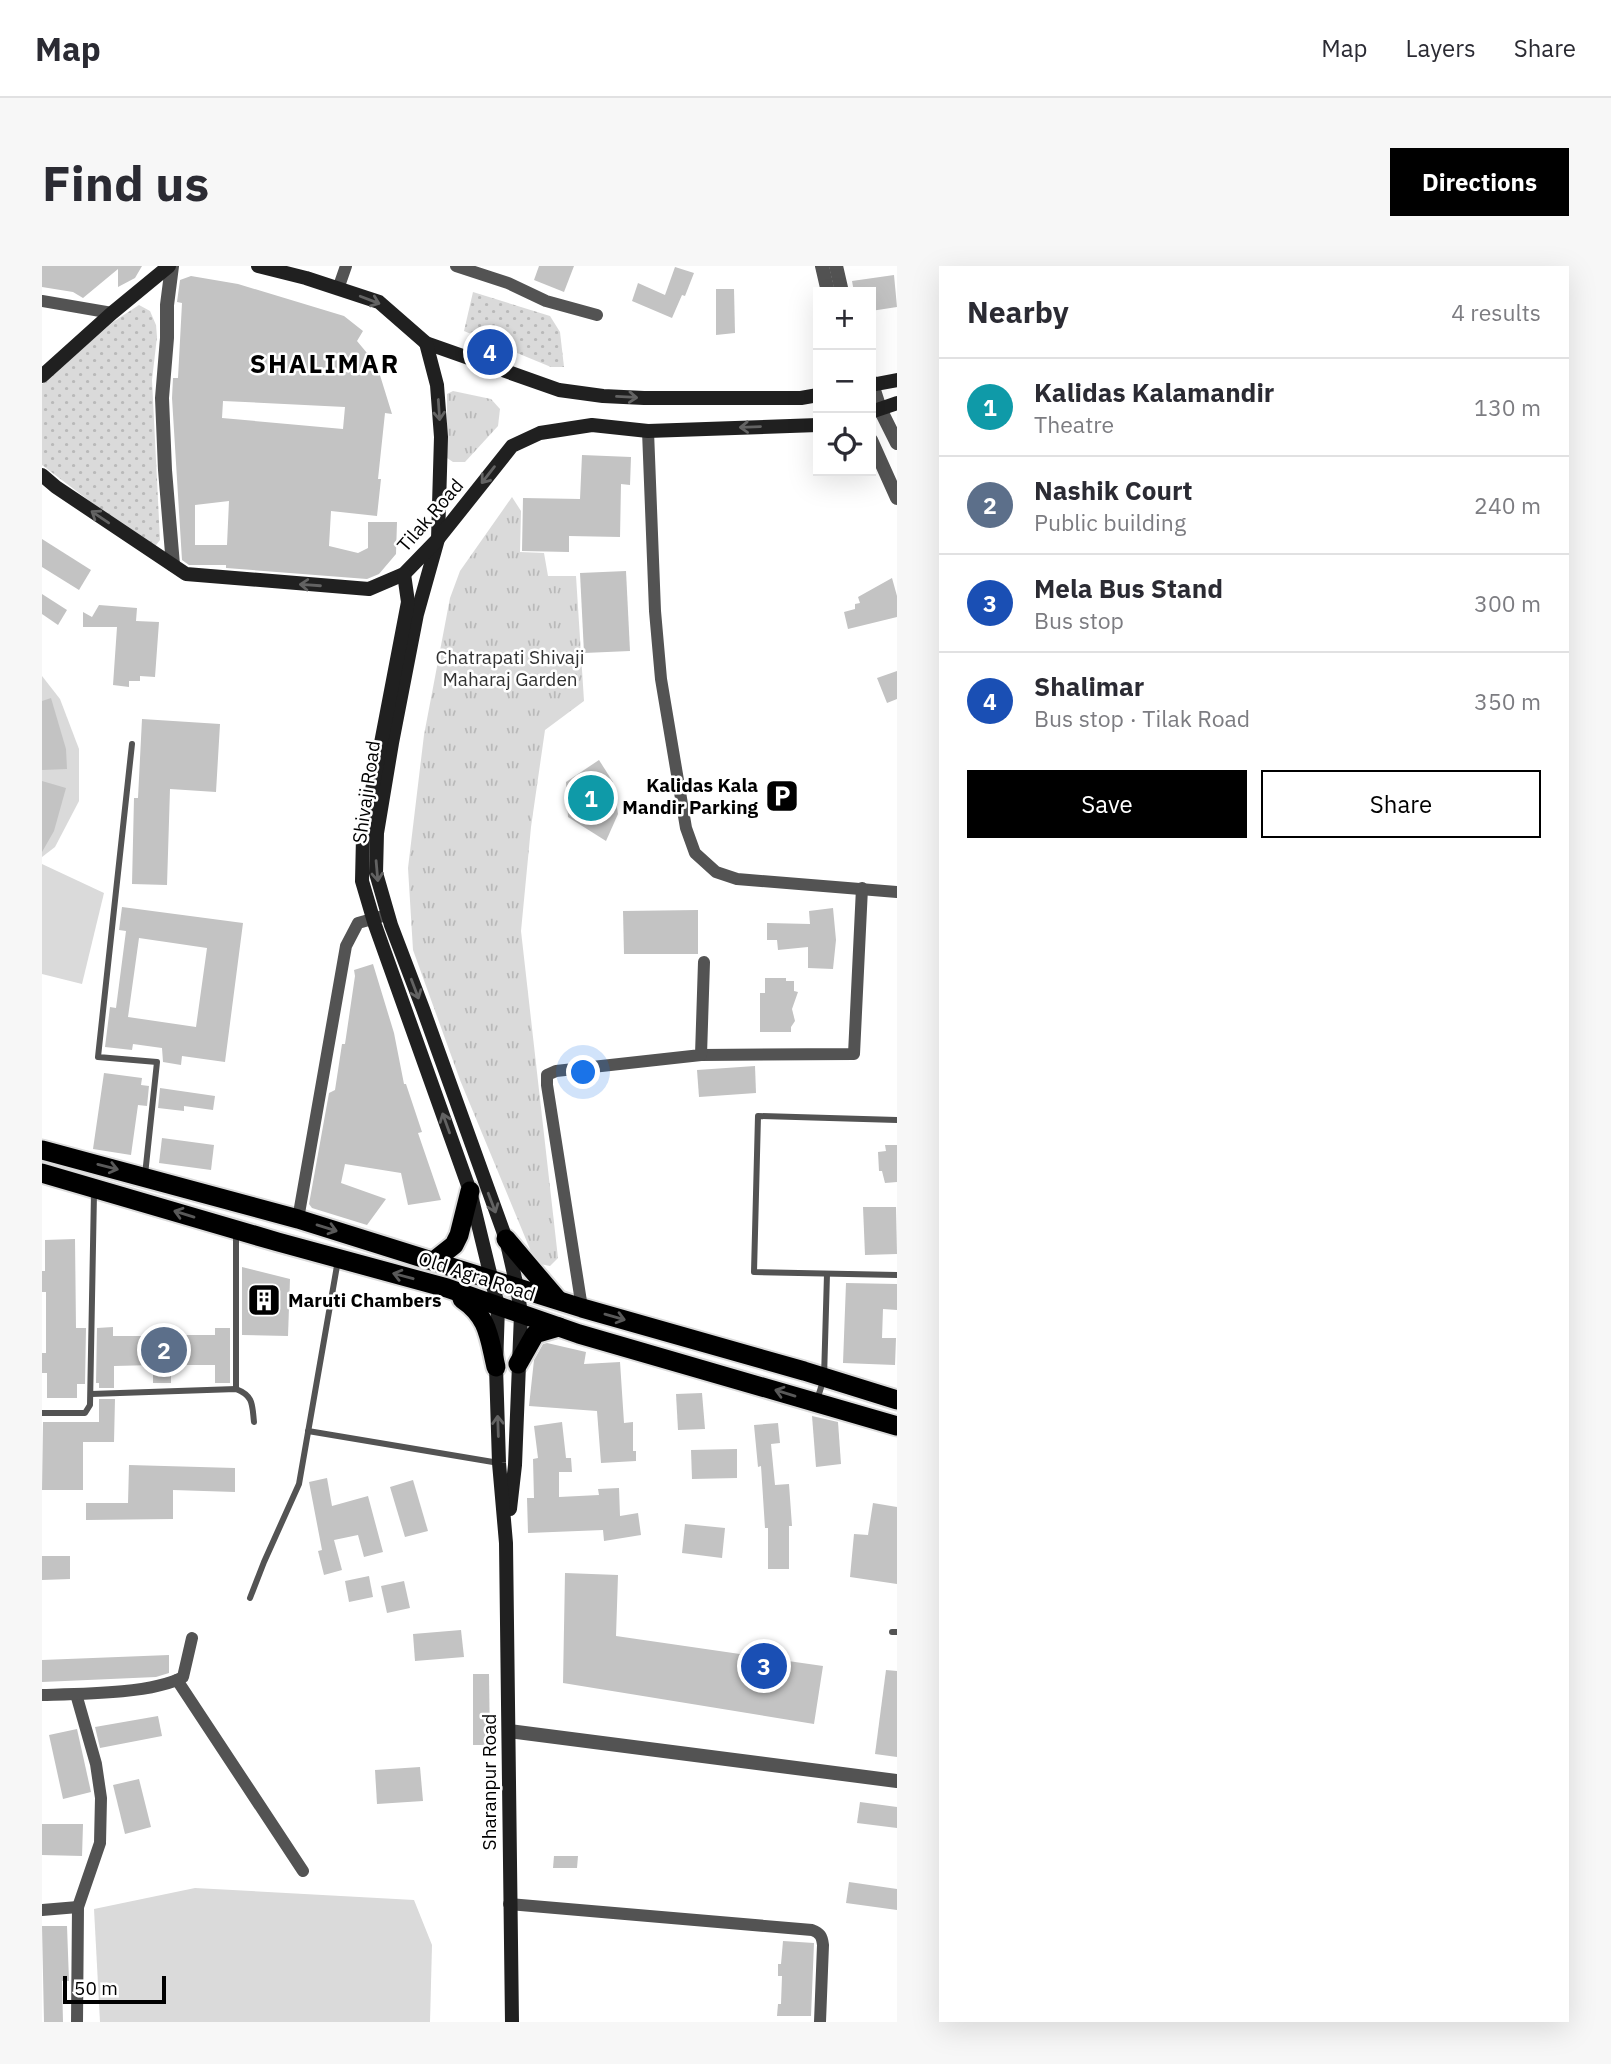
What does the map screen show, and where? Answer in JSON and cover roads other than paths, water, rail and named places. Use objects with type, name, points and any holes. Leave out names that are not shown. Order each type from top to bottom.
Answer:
[{"type":"highway","name":"Old Agra Road","points":[[42,1150],[298,1219],[582,1308],[897,1401]]},
{"type":"highway","name":"Old Agra Road","points":[[42,1173],[447,1288],[559,1327],[897,1426]]},
{"type":"highway","points":[[435,1260],[454,1245],[470,1191]]},
{"type":"highway","points":[[506,1239],[558,1300]]},
{"type":"highway","points":[[447,1288],[480,1313],[485,1322],[496,1367]]},
{"type":"highway","points":[[518,1364],[535,1335],[559,1327]]},
{"type":"main road","points":[[42,376],[112,313],[170,266]]},
{"type":"main road","points":[[258,266],[379,303],[426,343],[559,390],[603,396],[801,398],[813,396]]},
{"type":"main road","name":"Shivaji Road","points":[[426,343],[438,385],[441,437],[438,540],[417,614],[377,833],[376,873],[380,917],[470,1191],[498,1306]]},
{"type":"main road","points":[[876,383],[897,380]]},
{"type":"main road","points":[[876,411],[897,403]]},
{"type":"main road","name":"Tilak Road","points":[[42,475],[186,574],[369,589],[404,574],[438,540],[512,446],[540,433],[592,425],[648,431],[813,425]]},
{"type":"main road","name":"Shivaji Road","points":[[404,574],[407,590],[406,613],[363,837],[362,881],[380,917],[506,1239],[521,1314]]},
{"type":"main road","name":"Sharanpur Road","points":[[498,1306],[496,1367],[499,1463],[506,1543],[512,2022]]},
{"type":"main road","name":"Sharanpur Road","points":[[506,1543],[515,1465],[521,1314]]},
{"type":"street","points":[[170,266],[162,398],[173,565]]},
{"type":"street","points":[[338,289],[346,266]]},
{"type":"street","points":[[456,266],[508,283],[546,301],[597,315]]},
{"type":"street","points":[[42,301],[112,313]]},
{"type":"street","points":[[876,411],[897,443]]},
{"type":"street","points":[[648,431],[654,611],[661,679],[686,828],[695,853],[716,872],[737,879],[897,892]]},
{"type":"street","points":[[876,451],[897,498]]},
{"type":"street","points":[[582,1308],[547,1076],[555,1071],[701,1055],[854,1054],[862,888]]},
{"type":"street","points":[[298,1219],[346,946],[358,923],[380,917]]},
{"type":"street","points":[[701,1055],[704,962]]},
{"type":"street","points":[[42,1695],[155,1687],[177,1680],[183,1677],[192,1639]]},
{"type":"street","points":[[177,1680],[303,1871]]},
{"type":"street","points":[[76,1694],[96,1764],[101,1798],[100,1843],[78,1907],[77,2022]]},
{"type":"street","points":[[509,1731],[897,1781]]},
{"type":"street","points":[[509,1904],[818,1932],[823,1945],[820,2022]]},
{"type":"street","points":[[42,1910],[78,1907]]},
{"type":"lane","points":[[132,744],[98,1057],[157,1062],[145,1177]]},
{"type":"lane","points":[[897,1120],[758,1116],[754,1272],[897,1275]]},
{"type":"lane","points":[[42,1413],[85,1413],[90,1405],[94,1187]]},
{"type":"lane","points":[[236,1230],[236,1389]]},
{"type":"lane","points":[[250,1598],[299,1484],[338,1259]]},
{"type":"lane","points":[[817,1402],[824,1378],[827,1273]]},
{"type":"lane","points":[[91,1394],[236,1389],[246,1393],[252,1403],[254,1422]]},
{"type":"lane","points":[[308,1431],[499,1463]]},
{"type":"place","name":"Shalimar","points":[[490,352]]},
{"type":"place","name":"Kalidas Kala Mandir Parking","points":[[782,796]]},
{"type":"place","name":"Kalidas Kalamandir","points":[[591,798]]},
{"type":"place","name":"Maruti Chambers","points":[[264,1300]]},
{"type":"place","name":"Nashik Court","points":[[164,1350]]},
{"type":"place","name":"Mela Bus Stand","points":[[764,1666]]},
{"type":"district","name":"SHALIMAR","points":[[325,364]]},
{"type":"park label","name":"Chatrapati Shivaji Maharaj Garden","points":[[510,668]]}]
